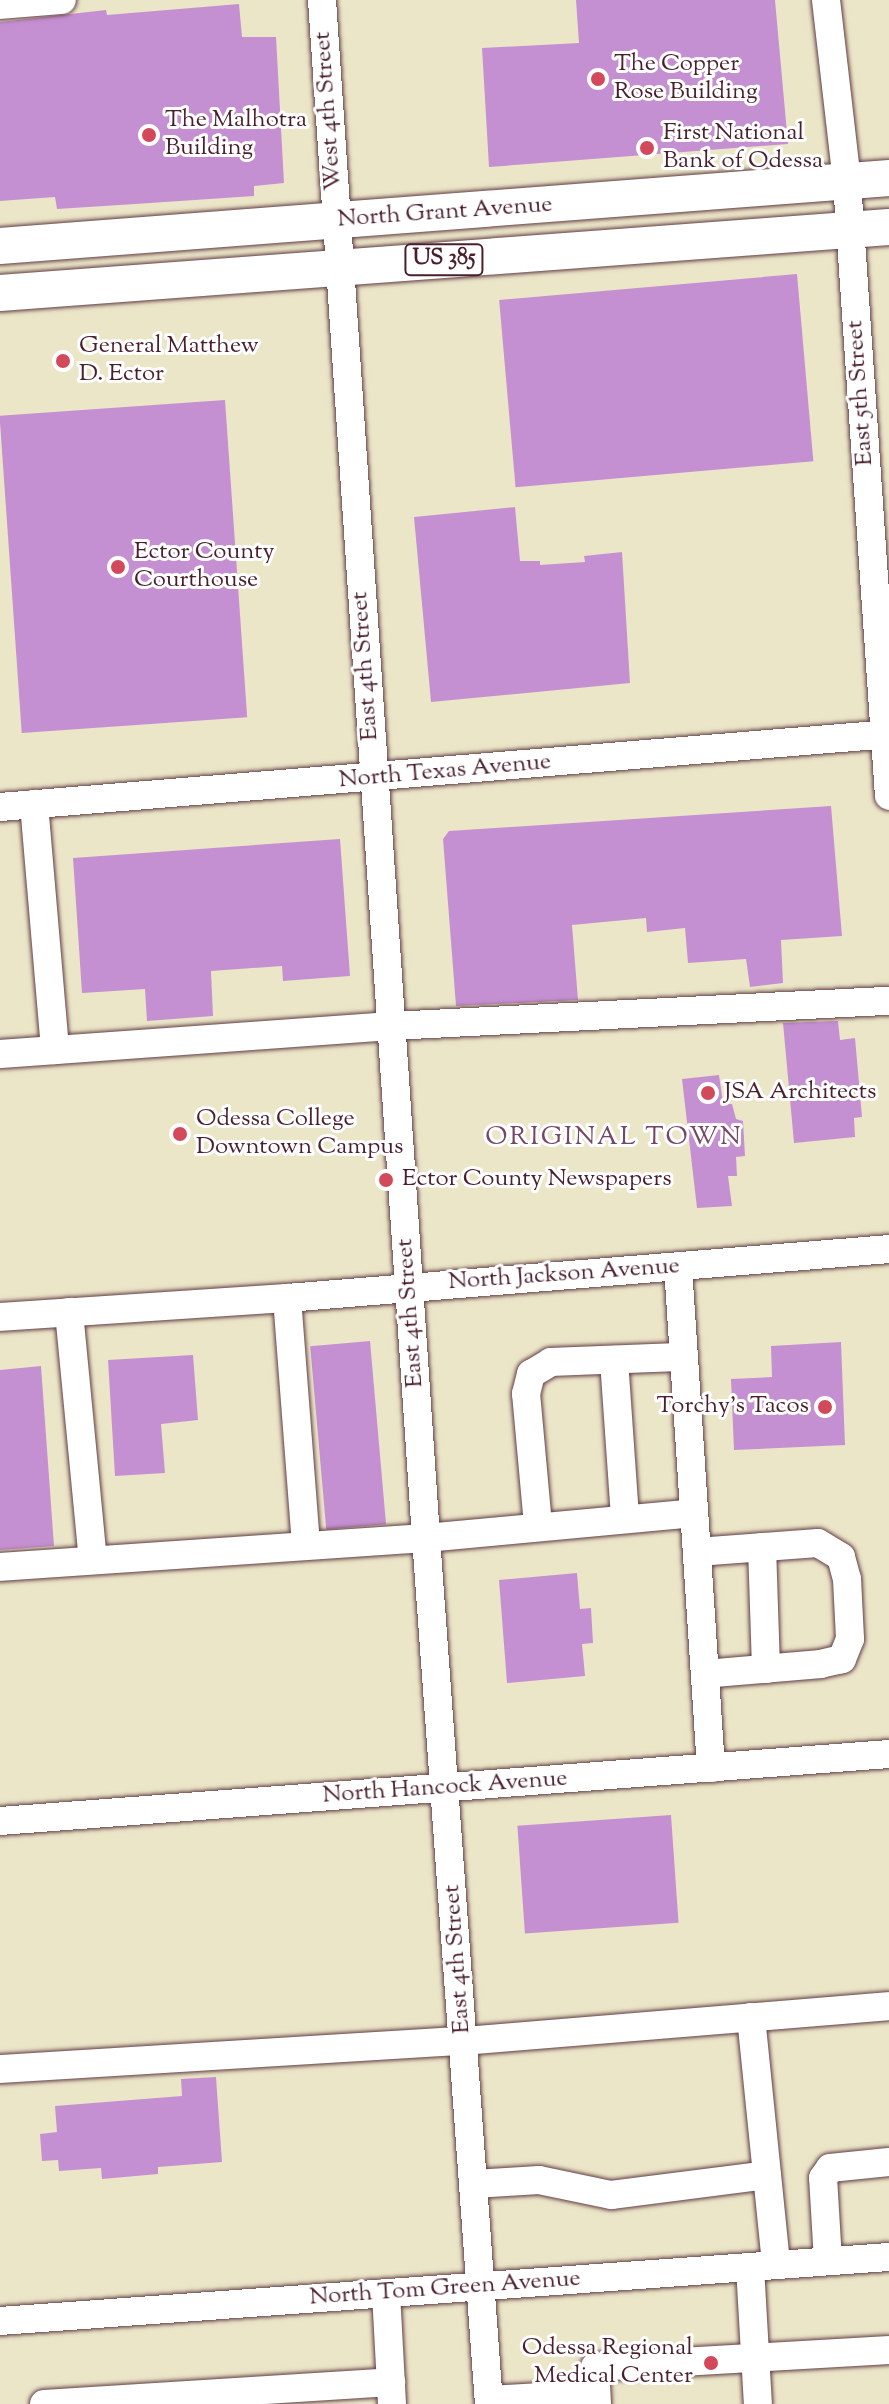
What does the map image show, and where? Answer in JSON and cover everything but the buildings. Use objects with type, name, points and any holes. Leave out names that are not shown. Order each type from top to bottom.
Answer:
[{"type":"main road","name":"North Grant Avenue","points":[[0,246],[889,178]]},
{"type":"main road","name":"North Grant Avenue","points":[[0,293],[889,227]]},
{"type":"street","points":[[0,5],[62,0]]},
{"type":"street","name":"West 4th Street","points":[[322,0],[336,221]]},
{"type":"street","name":"East 5th Street","points":[[826,0],[847,182],[889,796]]},
{"type":"street","name":"East 4th Street","points":[[336,221],[489,2402]]},
{"type":"street","name":"North Texas Avenue","points":[[0,807],[373,779],[887,734]]},
{"type":"street","points":[[34,804],[55,1050]]},
{"type":"street","points":[[0,1054],[391,1026],[889,1001]]},
{"type":"street","name":"North Jackson Avenue","points":[[0,1317],[287,1298],[889,1249]]},
{"type":"street","points":[[678,1267],[711,1768]]},
{"type":"street","points":[[287,1298],[306,1545]]},
{"type":"street","points":[[69,1312],[93,1559]]},
{"type":"street","points":[[538,1525],[526,1394],[531,1374],[551,1362],[684,1357]]},
{"type":"street","points":[[614,1360],[625,1518]]},
{"type":"street","points":[[0,1567],[426,1538],[538,1525],[694,1513]]},
{"type":"street","points":[[697,1552],[818,1543],[841,1557],[847,1579],[850,1639],[842,1659],[705,1674]]},
{"type":"street","points":[[762,1547],[766,1669]]},
{"type":"street","name":"North Hancock Avenue","points":[[0,1821],[889,1754]]},
{"type":"street","points":[[0,2069],[464,2041],[889,2006]]},
{"type":"street","points":[[751,2017],[767,2175],[756,2359],[758,2404]]},
{"type":"street","points":[[828,2261],[823,2178],[830,2168],[889,2162]]},
{"type":"street","points":[[474,2184],[539,2180],[611,2195],[767,2175]]},
{"type":"street","name":"North Tom Green Avenue","points":[[0,2321],[889,2257]]},
{"type":"street","points":[[44,2404],[392,2393],[386,2293]]},
{"type":"street","points":[[489,2402],[597,2399],[595,2367],[889,2350]]},
{"type":"place","name":"The Copper Rose Building","points":[[598,79]]},
{"type":"place","name":"The Malhotra Building","points":[[149,135]]},
{"type":"place","name":"First National Bank of Odessa","points":[[647,148]]},
{"type":"place","name":"General Matthew D. Ector","points":[[63,361]]},
{"type":"place","name":"Ector County Courthouse","points":[[118,567]]},
{"type":"place","name":"JSA Architects","points":[[708,1093]]},
{"type":"place","name":"Odessa College Downtown Campus","points":[[180,1134]]},
{"type":"place","name":"Ector County Newspapers","points":[[386,1180]]},
{"type":"place","name":"Torchy's Tacos","points":[[825,1407]]},
{"type":"place","name":"Odessa Regional Medical Center","points":[[711,2363]]},
{"type":"district","name":"ORIGINAL TOWN","points":[[614,1138]]}]
